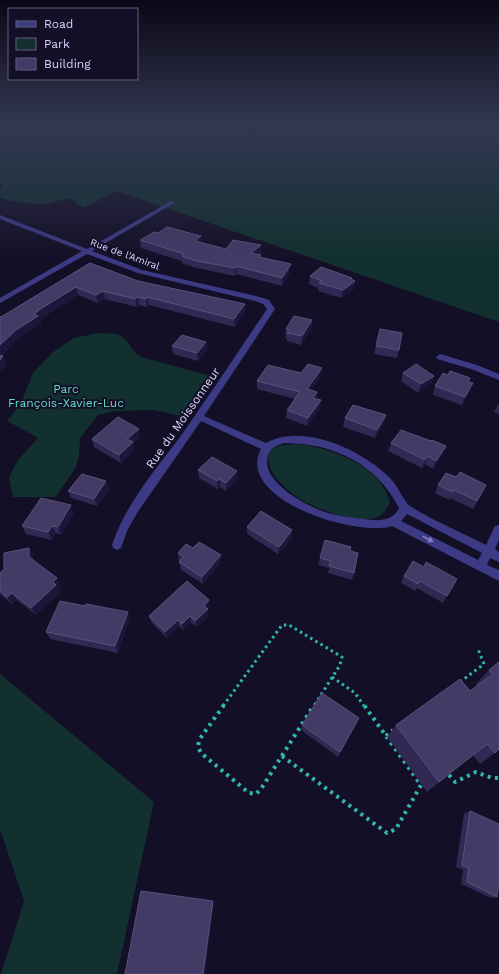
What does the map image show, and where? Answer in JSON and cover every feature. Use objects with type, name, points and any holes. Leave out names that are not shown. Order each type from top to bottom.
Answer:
[{"type":"street","points":[[0,301],[173,202]]},
{"type":"street","name":"Rue de l'Amiral","points":[[0,217],[153,276],[257,299],[266,302],[270,306]]},
{"type":"street","name":"Rue du Moissonneur","points":[[117,545],[122,530],[133,510],[199,417],[269,314],[271,309],[270,306]]},
{"type":"street","points":[[440,357],[499,377]]},
{"type":"street","points":[[199,417],[266,447]]},
{"type":"street","points":[[404,508],[401,516],[393,522],[374,525],[350,523],[331,518],[306,508],[272,484],[262,466],[262,456],[266,447],[275,441],[310,440],[342,450],[355,456],[375,470],[390,484],[404,508],[499,557]]},
{"type":"street","points":[[393,522],[499,576]]},
{"type":"street","points":[[481,566],[499,529]]},
{"type":"path","points":[[282,625],[289,625],[342,657],[340,666],[282,756],[261,789],[256,794],[249,793],[201,753],[198,746],[199,740],[282,625]]},
{"type":"path","points":[[453,687],[484,664],[478,649]]},
{"type":"path","points":[[282,756],[387,834],[396,829],[421,785],[355,693],[332,677]]},
{"type":"path","points":[[386,736],[398,727]]},
{"type":"path","points":[[449,775],[455,782],[476,772],[492,778],[499,778]]},
{"type":"green space","points":[[0,169],[499,169],[499,322],[116,191],[83,208],[69,198],[42,205],[0,198],[0,190],[4,185],[0,185]]},
{"type":"green space","name":"Parc François-Xavier-Luc","points":[[98,333],[115,334],[121,336],[141,357],[210,376],[182,416],[153,410],[115,411],[98,415],[80,438],[79,455],[76,467],[56,497],[13,497],[9,477],[18,460],[37,439],[37,437],[7,421],[20,405],[33,373],[53,352],[74,338]]},
{"type":"green space","points":[[294,444],[337,453],[365,468],[385,489],[390,502],[386,510],[381,515],[371,519],[349,518],[325,511],[291,493],[273,473],[269,465],[268,457],[271,451],[279,446]]},
{"type":"green space","points":[[0,674],[154,802],[117,974],[1,974],[24,901],[0,829]]},
{"type":"building","points":[[167,227],[201,236],[195,241],[226,249],[233,240],[261,245],[251,253],[261,255],[259,257],[291,264],[282,278],[236,266],[235,268],[197,261],[182,256],[184,254],[140,240],[154,232],[158,233]]},
{"type":"building","points":[[90,263],[138,281],[245,304],[234,319],[147,297],[146,299],[138,297],[135,299],[103,291],[96,295],[76,287],[34,314],[38,316],[16,330],[0,345],[0,316],[1,317]]},
{"type":"building","points":[[321,267],[352,278],[351,279],[355,281],[343,290],[319,283],[322,281],[310,276]]},
{"type":"building","points":[[294,316],[312,320],[302,336],[287,333],[289,330],[286,329]]},
{"type":"building","points":[[380,329],[402,333],[399,350],[376,346]]},
{"type":"building","points":[[182,335],[206,342],[197,353],[172,346]]},
{"type":"building","points":[[308,364],[322,368],[307,389],[317,392],[313,398],[321,400],[308,418],[287,410],[300,392],[257,381],[268,365],[301,373]]},
{"type":"building","points":[[416,364],[434,376],[421,384],[403,373]]},
{"type":"building","points":[[450,371],[470,378],[468,382],[473,383],[465,397],[435,386],[443,373],[448,375]]},
{"type":"building","points":[[353,405],[386,415],[377,430],[345,418]]},
{"type":"building","points":[[118,417],[139,429],[127,439],[133,442],[119,455],[92,439]]},
{"type":"building","points":[[401,430],[446,446],[436,461],[428,456],[425,460],[391,443]]},
{"type":"building","points":[[212,457],[237,471],[226,483],[219,479],[217,481],[198,470]]},
{"type":"building","points":[[460,472],[486,485],[477,501],[454,490],[452,492],[438,485],[446,473],[456,477]]},
{"type":"building","points":[[82,474],[106,481],[94,499],[68,491]]},
{"type":"building","points":[[41,498],[71,505],[58,527],[52,526],[48,532],[22,526]]},
{"type":"building","points":[[261,511],[292,530],[279,547],[247,527]]},
{"type":"building","points":[[325,540],[351,547],[350,551],[358,553],[354,573],[329,566],[331,561],[320,558]]},
{"type":"building","points":[[199,542],[221,555],[202,577],[179,562],[184,557],[178,553],[186,544],[193,548]]},
{"type":"building","points":[[29,548],[29,557],[57,578],[53,582],[56,585],[31,608],[12,593],[7,597],[0,591],[0,573],[4,569],[4,553]]},
{"type":"building","points":[[413,561],[424,567],[426,562],[457,579],[447,596],[420,581],[418,584],[404,576]]},
{"type":"building","points":[[187,581],[209,600],[204,606],[208,609],[195,621],[190,616],[182,624],[178,620],[165,632],[149,616]]},
{"type":"building","points":[[60,601],[128,612],[115,646],[46,632]]},
{"type":"building","points":[[499,662],[499,749],[495,753],[487,744],[439,782],[396,725],[460,679],[470,691],[493,674],[489,670]]},
{"type":"building","points":[[322,693],[359,718],[340,752],[302,725]]},
{"type":"building","points":[[470,811],[499,824],[499,882],[497,897],[467,882],[469,868],[462,865]]},
{"type":"building","points":[[141,891],[213,901],[203,974],[125,974]]}]
